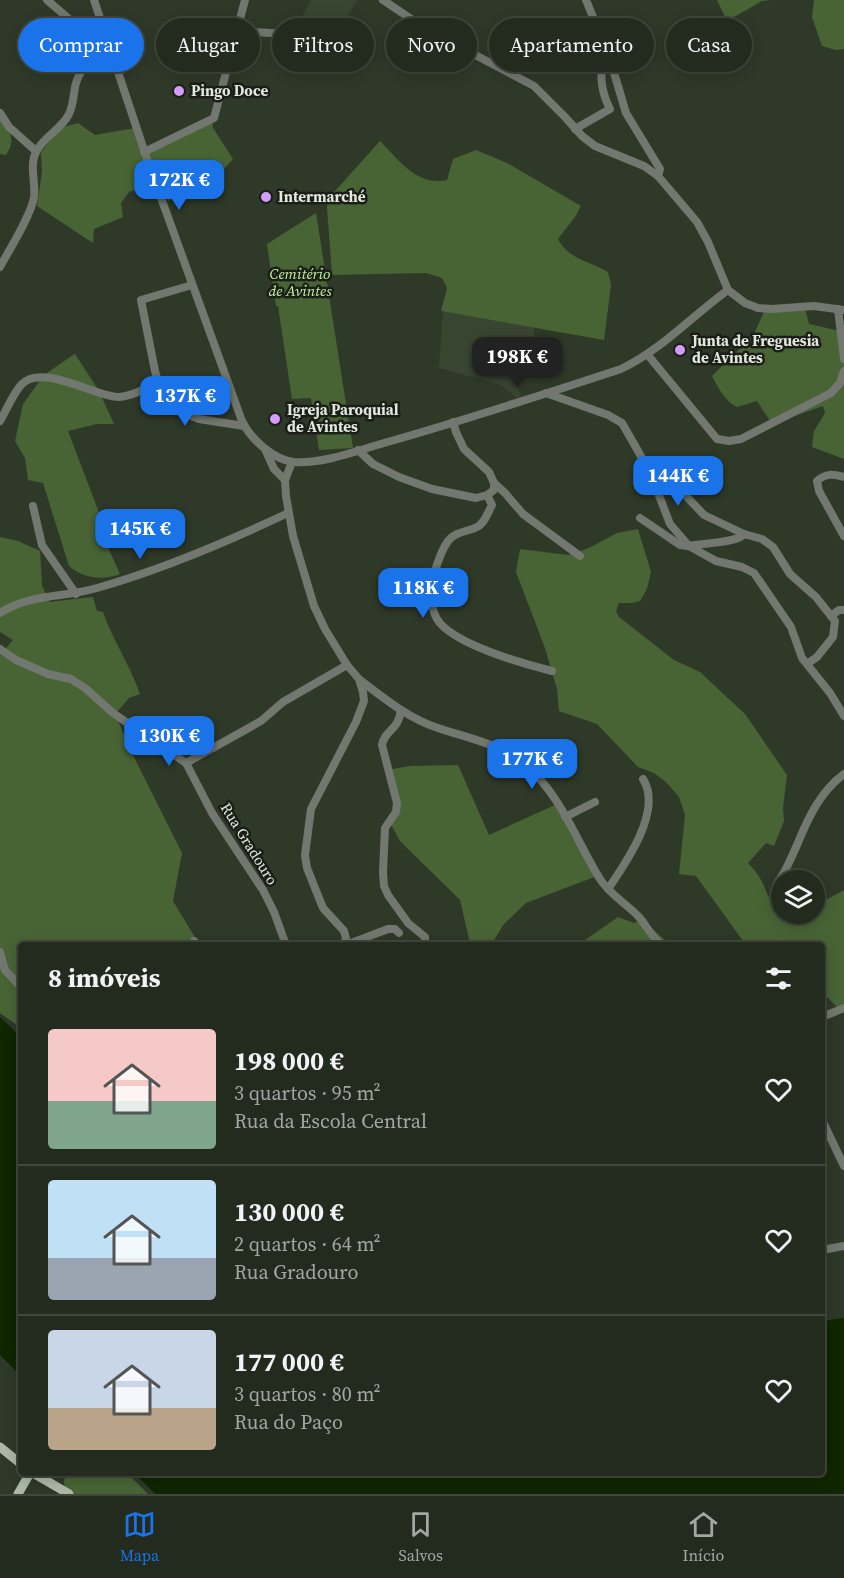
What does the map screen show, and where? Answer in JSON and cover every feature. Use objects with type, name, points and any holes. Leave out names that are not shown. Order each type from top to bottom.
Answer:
[{"type":"main road","points":[[0,1447],[18,1462]]},
{"type":"main road","points":[[18,1494],[29,1476]]},
{"type":"main road","points":[[36,1476],[69,1494]]},
{"type":"street","points":[[46,0],[68,18]]},
{"type":"street","points":[[240,18],[245,0]]},
{"type":"street","points":[[383,0],[426,29],[534,86],[575,129],[595,146],[644,166],[658,176],[697,222],[731,293],[745,303],[758,308],[814,306],[841,309],[844,359]]},
{"type":"street","points":[[586,0],[593,18]]},
{"type":"street","points":[[97,2],[101,18]]},
{"type":"street","points":[[0,267],[34,198],[33,162],[36,151],[69,116],[74,102],[76,83],[81,72]]},
{"type":"street","points":[[117,72],[244,426],[248,434],[265,449],[292,462],[332,458],[621,369],[647,354],[717,297],[731,293]]},
{"type":"street","points":[[144,152],[214,118],[226,72]]},
{"type":"street","points":[[575,129],[610,109],[601,87],[601,72]]},
{"type":"street","points":[[613,72],[626,113],[660,169],[658,176]]},
{"type":"street","points":[[0,113],[9,127],[36,151]]},
{"type":"street","points":[[192,285],[141,300],[161,392],[178,411],[199,419],[244,426]]},
{"type":"street","points":[[647,354],[717,439],[729,441],[741,439],[831,393],[840,383],[844,371]]},
{"type":"street","points":[[0,421],[22,383],[41,377],[70,382],[108,396],[121,397],[158,382]]},
{"type":"street","points":[[546,393],[608,415],[622,423],[652,477],[670,524],[689,546]]},
{"type":"street","points":[[453,422],[464,449],[489,472],[494,483],[523,514],[580,556]]},
{"type":"street","points":[[265,449],[274,469],[285,480]]},
{"type":"street","points":[[358,450],[373,464],[399,477],[432,489],[476,498],[494,490],[494,483]]},
{"type":"street","points":[[292,462],[285,480],[293,536],[314,606],[347,665],[359,679],[384,700],[401,710],[437,728],[473,738],[506,751],[528,767],[547,786],[602,881],[628,906],[658,942]]},
{"type":"street","points":[[844,477],[831,473],[822,476],[817,481],[819,491],[844,536]]},
{"type":"street","points":[[652,477],[672,474],[687,497],[704,515],[744,534],[762,539],[773,547],[790,574],[816,597],[835,621],[833,638],[817,657],[807,664]]},
{"type":"street","points":[[487,495],[492,505],[486,518],[478,526],[462,531],[448,540],[432,582],[433,609],[443,626],[467,641],[552,671]]},
{"type":"street","points":[[33,506],[42,545],[76,594]]},
{"type":"street","points":[[0,613],[10,606],[35,597],[76,594],[139,574],[288,513]]},
{"type":"street","points":[[640,518],[680,544],[689,546],[716,561],[742,567],[754,573],[791,627],[799,653],[830,693],[844,716]]},
{"type":"street","points":[[689,546],[734,541],[740,539],[744,534]]},
{"type":"street","points":[[831,616],[844,608]]},
{"type":"street","name":"Rua Gradouro","points":[[0,649],[16,660],[48,674],[71,679],[85,688],[113,713],[186,763],[212,813],[263,890],[285,942]]},
{"type":"street","points":[[186,763],[261,721],[283,702],[347,665]]},
{"type":"street","points":[[345,942],[344,931],[323,908],[304,855],[311,809],[338,760],[364,701],[359,679]]},
{"type":"street","points":[[401,710],[398,725],[383,738],[382,745],[397,803],[396,812],[384,828],[383,879],[388,896],[408,923],[424,937],[425,942]]},
{"type":"street","points":[[785,870],[818,800],[830,785],[844,774]]},
{"type":"street","points":[[608,889],[642,833],[650,796],[644,779]]},
{"type":"street","points":[[565,817],[596,802]]},
{"type":"street","points":[[353,942],[388,929],[395,929],[399,933]]},
{"type":"street","points":[[0,952],[5,970],[18,984]]},
{"type":"street","points":[[825,1016],[844,1008]]},
{"type":"street","points":[[825,1126],[844,1166]]},
{"type":"street","points":[[825,1249],[844,1246]]},
{"type":"shaded area","points":[[311,0],[357,0],[346,18],[301,18]]},
{"type":"shaded area","points":[[443,311],[535,316],[533,350],[504,350],[521,396],[517,398],[501,385],[439,368]]},
{"type":"shaded area","points":[[0,1017],[18,1034],[18,1373],[0,1355]]},
{"type":"shaded area","points":[[844,1318],[844,1494],[155,1494],[137,1476],[825,1476],[825,1321]]},
{"type":"green space","points":[[717,0],[772,0],[762,1],[732,18],[726,18]]},
{"type":"green space","points":[[814,0],[844,0],[844,49],[836,50],[822,46],[812,17]]},
{"type":"green space","points":[[0,116],[9,131],[11,140],[6,155],[0,154]]},
{"type":"green space","points":[[212,119],[213,128],[233,159],[222,171],[168,201],[162,182],[129,192],[121,203],[123,217],[94,229],[93,243],[37,206],[42,171],[41,152],[60,128],[78,123],[95,135],[135,128],[142,152]]},
{"type":"green space","points":[[380,141],[409,170],[426,179],[447,180],[453,159],[476,150],[507,163],[581,206],[558,239],[573,256],[608,272],[611,285],[604,340],[441,311],[447,288],[442,278],[426,273],[332,275],[328,199]]},
{"type":"green space","name":"Cemitério de Avintes","points":[[316,213],[353,448],[319,450],[311,398],[292,399],[278,306],[276,306],[267,244]]},
{"type":"green space","points":[[805,309],[809,324],[840,331],[844,348],[844,459],[812,447],[814,431],[825,413],[823,406],[772,424],[757,401],[737,407],[729,401],[722,394],[712,376],[753,336],[764,312]]},
{"type":"green space","points":[[76,353],[99,391],[114,424],[97,424],[68,431],[109,539],[105,541],[120,574],[100,578],[86,576],[69,566],[43,483],[28,480],[25,458],[15,441],[23,404],[44,375]]},
{"type":"green space","points":[[638,529],[651,572],[647,589],[640,601],[619,603],[616,611],[619,617],[674,660],[700,672],[745,714],[787,775],[783,808],[784,821],[774,846],[766,843],[748,863],[760,878],[771,901],[771,924],[825,924],[825,900],[844,890],[844,1008],[839,1009],[825,995],[825,942],[744,942],[696,876],[679,874],[685,815],[679,797],[666,782],[654,773],[638,767],[597,724],[559,711],[557,689],[545,648],[516,572],[520,549],[568,555],[589,548],[617,533]]},
{"type":"green space","points":[[0,537],[18,541],[40,551],[42,585],[49,602],[93,597],[97,611],[103,612],[140,694],[129,698],[117,712],[119,723],[182,853],[173,901],[198,942],[18,942],[18,1026],[0,1013],[0,655],[13,640],[0,632]]},
{"type":"green space","points":[[458,765],[489,835],[557,804],[597,876],[526,903],[504,924],[493,942],[472,942],[460,900],[400,841],[388,819],[399,809],[388,770],[409,766]]},
{"type":"green space","points":[[618,917],[634,923],[642,919],[667,942],[582,942]]},
{"type":"green space","points":[[66,1476],[130,1476],[148,1494],[65,1494],[64,1480]]},
{"type":"place","name":"Pingo Doce","points":[[179,91]]},
{"type":"place","name":"Intermarché","points":[[266,197]]},
{"type":"place","name":"Junta de Freguesia de Avintes","points":[[680,350]]},
{"type":"place","name":"Igreja Paroquial de Avintes","points":[[275,419]]}]
